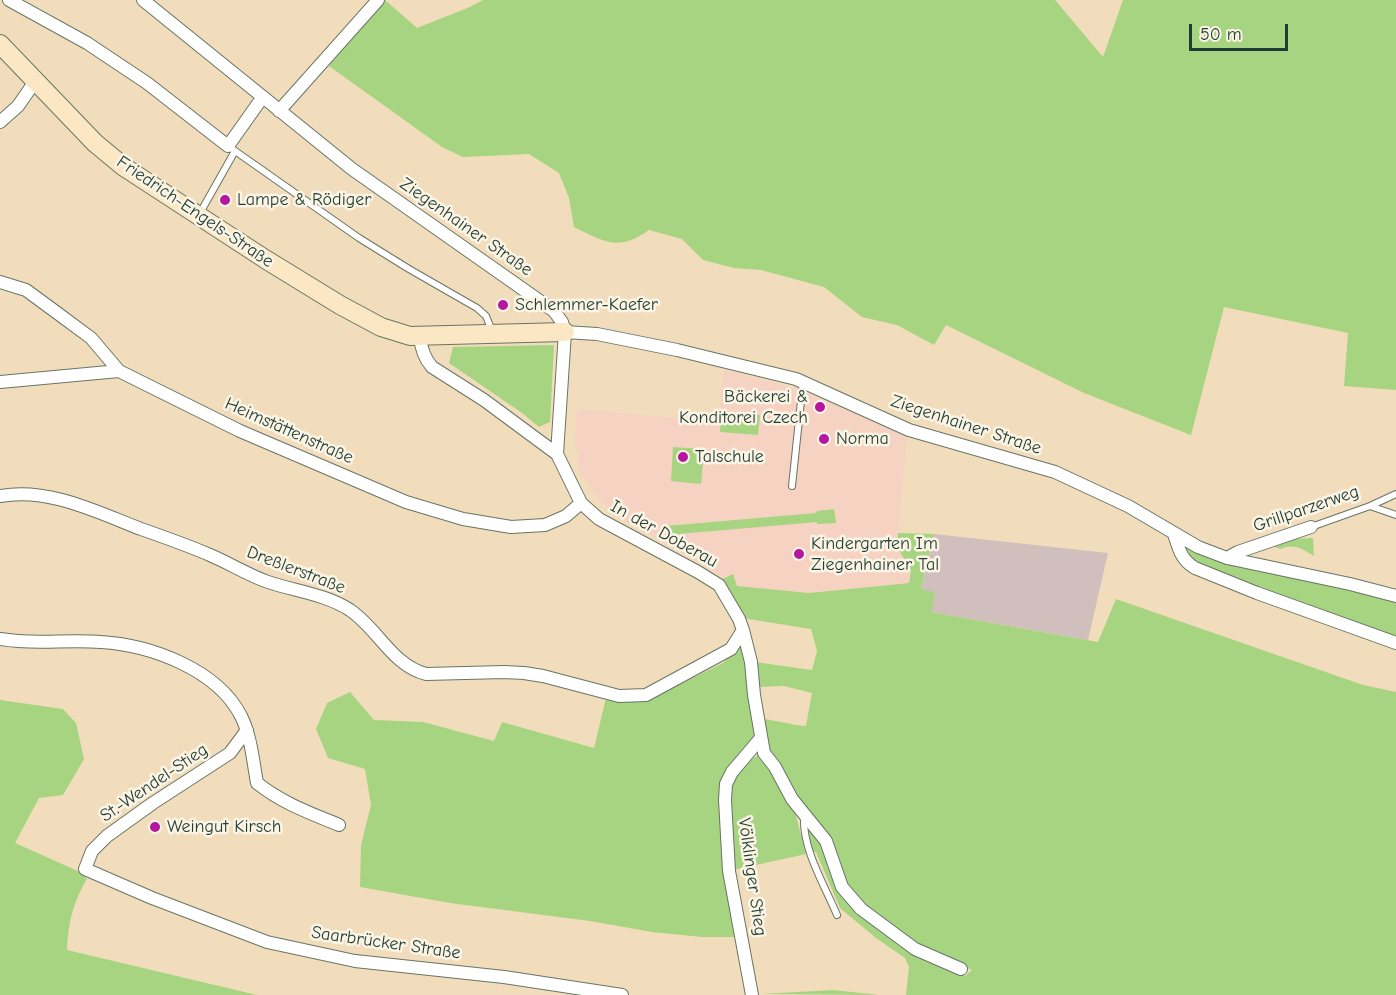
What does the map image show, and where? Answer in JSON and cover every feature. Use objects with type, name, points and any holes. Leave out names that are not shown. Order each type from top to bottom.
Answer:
[{"type":"street","points":[[0,6],[2,0]]},
{"type":"street","points":[[9,0],[87,42],[147,83],[232,149],[262,98]]},
{"type":"street","name":"Ziegenhainer Straße","points":[[143,0],[352,169],[554,311],[562,322],[565,333],[597,334],[677,350],[803,381],[909,430],[1074,479],[1128,506],[1174,534],[1227,558],[1396,596]]},
{"type":"street","points":[[279,111],[378,0]]},
{"type":"street","name":"Friedrich-Engels-Straße","points":[[0,44],[95,144],[124,166],[265,259],[360,316],[401,335],[565,333]]},
{"type":"street","points":[[0,122],[18,106],[36,80]]},
{"type":"street","points":[[0,282],[26,290],[91,338],[119,371]]},
{"type":"street","points":[[557,454],[565,333]]},
{"type":"street","points":[[420,336],[421,349],[432,367],[484,400],[557,454],[581,503]]},
{"type":"street","points":[[0,382],[119,371]]},
{"type":"street","name":"Heimstättenstraße","points":[[119,371],[240,431],[406,501],[463,519],[511,526],[545,525],[566,516],[581,503]]},
{"type":"street","name":"Dreßlerstraße","points":[[0,496],[33,495],[78,506],[210,555],[266,582],[328,599],[350,610],[369,626],[403,664],[414,671],[426,674],[524,673],[619,696],[646,695],[731,649],[743,630]]},
{"type":"street","name":"In der Doberau","points":[[581,503],[599,519],[719,585],[743,630],[751,662],[760,739],[764,753],[804,815],[826,841],[842,887],[861,909],[915,949],[961,969]]},
{"type":"street","name":"Grillparzerweg","points":[[1227,558],[1311,526]]},
{"type":"street","points":[[1174,534],[1181,556],[1186,563],[1195,568],[1396,643]]},
{"type":"street","points":[[0,639],[17,642],[100,642],[135,645],[182,662],[220,689],[240,714],[247,730],[257,783],[274,796],[295,807],[339,825]]},
{"type":"street","name":"St.-Wendel-Stieg","points":[[85,869],[92,851],[107,837],[153,803],[230,753],[247,730]]},
{"type":"street","name":"Völklinger Stieg","points":[[752,995],[729,871],[725,800],[726,784],[732,772],[760,739]]},
{"type":"street","name":"Saarbrücker Straße","points":[[85,869],[152,898],[267,942],[355,961],[504,977],[622,995]]},
{"type":"lane","points":[[199,216],[232,149],[359,238],[409,270],[477,308],[486,316],[492,335]]},
{"type":"lane","points":[[792,486],[803,381]]},
{"type":"lane","name":"Grillparzerweg","points":[[1311,526],[1370,506],[1396,494]]},
{"type":"lane","points":[[1370,506],[1396,515]]},
{"type":"lane","points":[[804,815],[803,829],[812,857],[837,915]]},
{"type":"shaded area","points":[[724,370],[795,388],[907,435],[897,547],[911,570],[909,583],[809,593],[737,586],[733,574],[723,577],[616,516],[601,502],[580,472],[575,442],[577,409],[718,422]]},
{"type":"shaded area","points":[[934,534],[1108,553],[1088,640],[931,612],[921,590]]},
{"type":"green space","points":[[385,0],[417,28],[483,0],[1055,0],[1103,57],[1123,0],[1396,0],[1396,390],[1344,386],[1348,333],[1224,307],[1191,435],[1084,393],[946,325],[934,345],[897,325],[862,317],[824,287],[761,270],[734,268],[703,260],[682,239],[649,230],[638,237],[620,243],[594,237],[574,227],[569,198],[559,173],[529,154],[463,157],[442,147],[329,66]]},
{"type":"green space","points":[[554,345],[550,422],[539,427],[449,363],[453,347]]},
{"type":"green space","points":[[721,412],[760,415],[758,435],[720,432]]},
{"type":"green space","points":[[673,447],[704,449],[701,484],[671,481]]},
{"type":"green space","points":[[834,509],[836,523],[817,524],[817,522],[667,535],[666,526],[816,513]]},
{"type":"green space","points":[[898,533],[934,534],[921,589],[935,592],[931,612],[1098,642],[1116,599],[1363,685],[1396,692],[1396,995],[906,995],[909,967],[905,958],[876,938],[840,908],[816,852],[813,852],[806,824],[824,848],[837,887],[929,960],[965,976],[972,970],[920,947],[856,901],[816,824],[768,752],[762,719],[806,726],[812,693],[784,686],[757,687],[755,662],[812,670],[817,651],[811,629],[742,618],[734,598],[718,581],[733,574],[737,586],[809,593],[909,583],[911,570],[897,547]]},
{"type":"green space","points":[[1313,538],[1314,556],[1298,548],[1281,549],[1271,546],[1289,539]]},
{"type":"green space","points":[[1181,546],[1227,564],[1353,590],[1396,602],[1396,639],[1197,566]]},
{"type":"green space","points":[[739,646],[743,646],[755,737],[729,770],[725,872],[727,896],[731,898],[736,937],[702,937],[652,932],[590,921],[450,903],[360,887],[361,845],[371,805],[365,769],[328,758],[316,729],[327,703],[350,692],[374,720],[423,722],[494,741],[502,722],[594,748],[606,698],[652,698],[723,663]]},
{"type":"green space","points":[[0,700],[63,709],[76,723],[84,759],[63,795],[39,798],[15,843],[80,872],[87,879],[72,913],[67,950],[257,995],[0,995]]},
{"type":"green space","points":[[760,754],[795,812],[806,854],[733,870],[729,784],[746,763]]},
{"type":"green space","points":[[833,990],[879,995],[761,994]]},
{"type":"place","name":"Lampe & Rödiger","points":[[225,200]]},
{"type":"place","name":"Schlemmer-Kaefer","points":[[503,305]]},
{"type":"place","name":"Bäckerei & Konditorei Czech","points":[[820,407]]},
{"type":"place","name":"Norma","points":[[824,439]]},
{"type":"place","name":"Talschule","points":[[683,457]]},
{"type":"place","name":"Kindergarten Im Ziegenhainer Tal","points":[[799,554]]},
{"type":"place","name":"Weingut Kirsch","points":[[155,827]]}]
